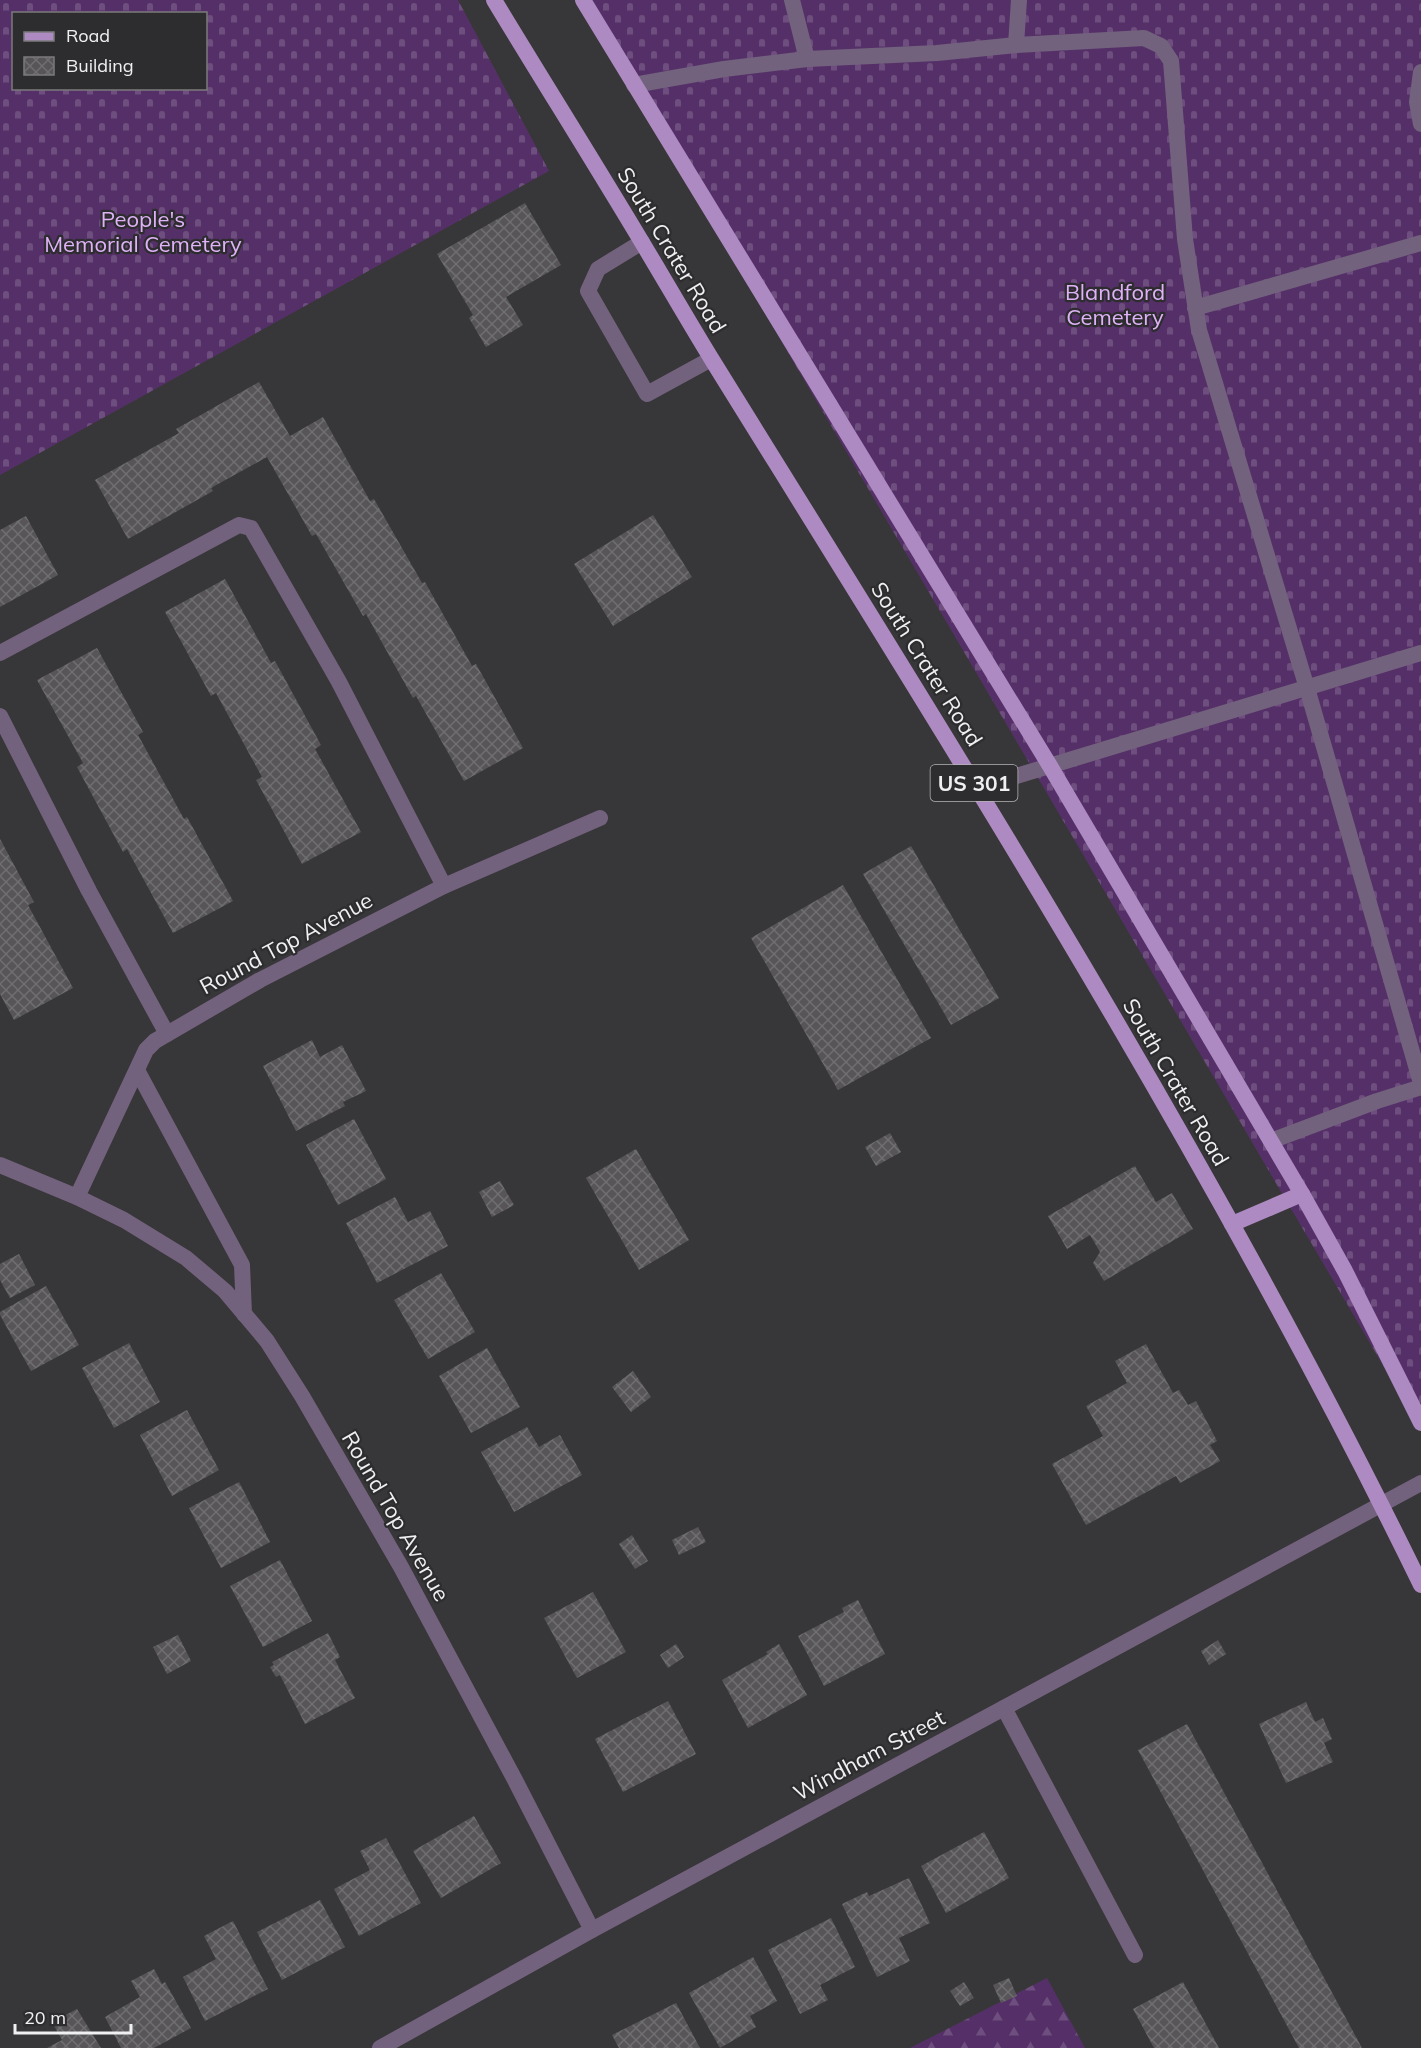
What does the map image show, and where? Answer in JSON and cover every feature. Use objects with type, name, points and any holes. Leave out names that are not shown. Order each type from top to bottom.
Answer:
[{"type":"main road","name":"South Crater Road","points":[[494,0],[711,358],[977,788],[1161,1100],[1232,1224],[1382,1504],[1421,1585]]},
{"type":"main road","name":"US 301","points":[[583,0],[1050,766],[1302,1194],[1345,1271],[1421,1423]]},
{"type":"main road","points":[[1232,1224],[1302,1194]]},
{"type":"street","points":[[792,0],[807,59]]},
{"type":"street","points":[[1016,45],[1019,0]]},
{"type":"street","points":[[634,85],[724,69],[807,59],[937,53],[1016,45],[1144,38],[1161,46],[1171,61],[1185,239],[1199,330],[1307,688],[1421,1085],[1270,1141]]},
{"type":"street","points":[[1421,72],[1418,102],[1421,124]]},
{"type":"street","points":[[642,242],[598,269],[588,291],[647,394],[711,358]]},
{"type":"street","points":[[1195,308],[1421,243]]},
{"type":"street","points":[[0,653],[239,525],[251,528],[339,682],[444,886]]},
{"type":"street","points":[[977,788],[1421,653]]},
{"type":"street","points":[[0,716],[89,891],[167,1034]]},
{"type":"street","name":"Round Top Avenue","points":[[77,1197],[146,1050],[155,1041],[260,980],[444,886],[600,818]]},
{"type":"street","points":[[136,1070],[242,1265],[244,1314]]},
{"type":"street","name":"Round Top Avenue","points":[[0,1165],[77,1197],[124,1220],[186,1258],[225,1291],[267,1341],[302,1396],[401,1567],[592,1930]]},
{"type":"street","name":"Windham Street","points":[[380,2048],[592,1930],[1421,1483]]},
{"type":"street","points":[[1004,1708],[1135,1955]]},
{"type":"green space","name":"People's Memorial Cemetery","points":[[0,0],[458,0],[549,171],[0,475]]},
{"type":"green space","name":"Blandford Cemetery","points":[[581,0],[1421,0],[1421,1430]]},
{"type":"green space","points":[[1047,1978],[1085,2048],[910,2048]]},
{"type":"building","points":[[525,203],[561,265],[506,297],[523,325],[486,347],[469,318],[473,315],[437,254]]},
{"type":"building","points":[[259,382],[290,436],[323,417],[370,501],[374,499],[422,583],[425,582],[472,666],[476,664],[523,748],[464,781],[416,696],[413,698],[366,614],[363,616],[316,534],[312,536],[267,457],[211,488],[213,491],[128,539],[95,480],[179,433],[176,429]]},
{"type":"building","points":[[653,515],[692,577],[613,626],[574,564]]},
{"type":"building","points":[[26,516],[58,575],[0,607],[0,530]]},
{"type":"building","points":[[225,579],[271,663],[275,661],[321,745],[315,749],[361,832],[302,864],[256,780],[262,777],[216,693],[211,696],[165,612]]},
{"type":"building","points":[[97,648],[143,732],[138,735],[233,901],[173,933],[127,849],[123,852],[77,767],[83,763],[37,680]]},
{"type":"building","points":[[0,839],[34,902],[28,905],[73,988],[14,1020],[0,994]]},
{"type":"building","points":[[911,846],[999,998],[951,1025],[863,874]]},
{"type":"building","points":[[843,885],[931,1038],[838,1090],[751,938]]},
{"type":"building","points":[[312,1040],[320,1057],[342,1045],[366,1091],[343,1102],[345,1106],[296,1131],[263,1066]]},
{"type":"building","points":[[354,1119],[386,1179],[338,1205],[306,1145]]},
{"type":"building","points":[[890,1133],[901,1152],[876,1166],[865,1147]]},
{"type":"building","points":[[636,1149],[689,1240],[639,1270],[586,1178]]},
{"type":"building","points":[[1135,1166],[1156,1202],[1172,1193],[1193,1229],[1104,1281],[1093,1263],[1100,1252],[1090,1235],[1067,1249],[1048,1216]]},
{"type":"building","points":[[500,1181],[514,1205],[492,1217],[479,1192]]},
{"type":"building","points":[[395,1197],[408,1222],[430,1211],[448,1246],[377,1283],[346,1223]]},
{"type":"building","points":[[19,1254],[35,1285],[10,1298],[0,1280],[0,1264]]},
{"type":"building","points":[[441,1273],[475,1332],[428,1359],[394,1300]]},
{"type":"building","points":[[46,1286],[79,1345],[31,1371],[0,1312]]},
{"type":"building","points":[[129,1343],[160,1402],[114,1428],[82,1368]]},
{"type":"building","points":[[1146,1344],[1173,1393],[1179,1390],[1188,1405],[1196,1401],[1217,1441],[1210,1445],[1220,1461],[1180,1483],[1176,1476],[1086,1525],[1052,1464],[1103,1436],[1086,1406],[1127,1383],[1115,1361]]},
{"type":"building","points":[[487,1348],[520,1407],[471,1433],[439,1376]]},
{"type":"building","points":[[633,1371],[651,1397],[631,1412],[612,1387]]},
{"type":"building","points":[[187,1410],[219,1470],[172,1496],[140,1435]]},
{"type":"building","points":[[527,1427],[539,1447],[560,1435],[582,1475],[514,1512],[481,1452]]},
{"type":"building","points":[[239,1482],[270,1542],[221,1568],[189,1508]]},
{"type":"building","points":[[698,1527],[706,1542],[679,1555],[672,1540]]},
{"type":"building","points":[[632,1535],[648,1561],[635,1569],[619,1544]]},
{"type":"building","points":[[280,1560],[312,1621],[263,1647],[230,1586]]},
{"type":"building","points":[[593,1592],[626,1652],[577,1678],[544,1618]]},
{"type":"building","points":[[858,1600],[885,1654],[824,1686],[798,1636],[844,1612],[842,1608]]},
{"type":"building","points":[[328,1633],[340,1657],[335,1660],[355,1698],[305,1724],[280,1675],[276,1677],[270,1667],[274,1665],[272,1662]]},
{"type":"building","points":[[178,1635],[191,1661],[167,1674],[153,1647]]},
{"type":"building","points":[[1218,1640],[1226,1654],[1209,1665],[1201,1651]]},
{"type":"building","points":[[676,1644],[684,1657],[668,1668],[660,1655]]},
{"type":"building","points":[[779,1644],[807,1695],[748,1728],[722,1680],[768,1654],[766,1652]]},
{"type":"building","points":[[668,1701],[696,1754],[623,1792],[595,1739]]},
{"type":"building","points":[[1306,1702],[1315,1722],[1323,1718],[1332,1739],[1324,1743],[1333,1762],[1286,1783],[1259,1724]]},
{"type":"building","points":[[1187,1724],[1362,2048],[1299,2048],[1138,1750]]},
{"type":"building","points":[[474,1816],[501,1863],[441,1898],[413,1851]]},
{"type":"building","points":[[984,1832],[1009,1878],[946,1913],[921,1866]]},
{"type":"building","points":[[386,1838],[421,1903],[359,1936],[334,1889],[370,1870],[360,1851]]},
{"type":"building","points":[[909,1878],[930,1923],[899,1938],[910,1961],[877,1977],[842,1904],[867,1892],[869,1896]]},
{"type":"building","points":[[320,1900],[345,1947],[282,1980],[257,1932]]},
{"type":"building","points":[[831,1918],[855,1967],[820,1985],[828,2000],[800,2014],[768,1950]]},
{"type":"building","points":[[233,1921],[268,1989],[205,2021],[183,1977],[216,1959],[204,1936]]},
{"type":"building","points":[[753,1957],[777,2001],[750,2016],[756,2027],[720,2048],[689,1993]]},
{"type":"building","points":[[154,1969],[162,1984],[165,1982],[191,2028],[154,2048],[121,2048],[105,2017],[140,1997],[131,1981]]},
{"type":"building","points":[[1009,1978],[1017,1996],[1001,2003],[993,1985]]},
{"type":"building","points":[[964,1982],[974,1998],[960,2006],[950,1991]]},
{"type":"building","points":[[1183,1982],[1219,2048],[1154,2048],[1133,2009]]},
{"type":"building","points":[[676,2003],[700,2048],[619,2048],[612,2035]]},
{"type":"building","points":[[77,2009],[101,2048],[47,2048],[62,2040],[52,2022]]}]
